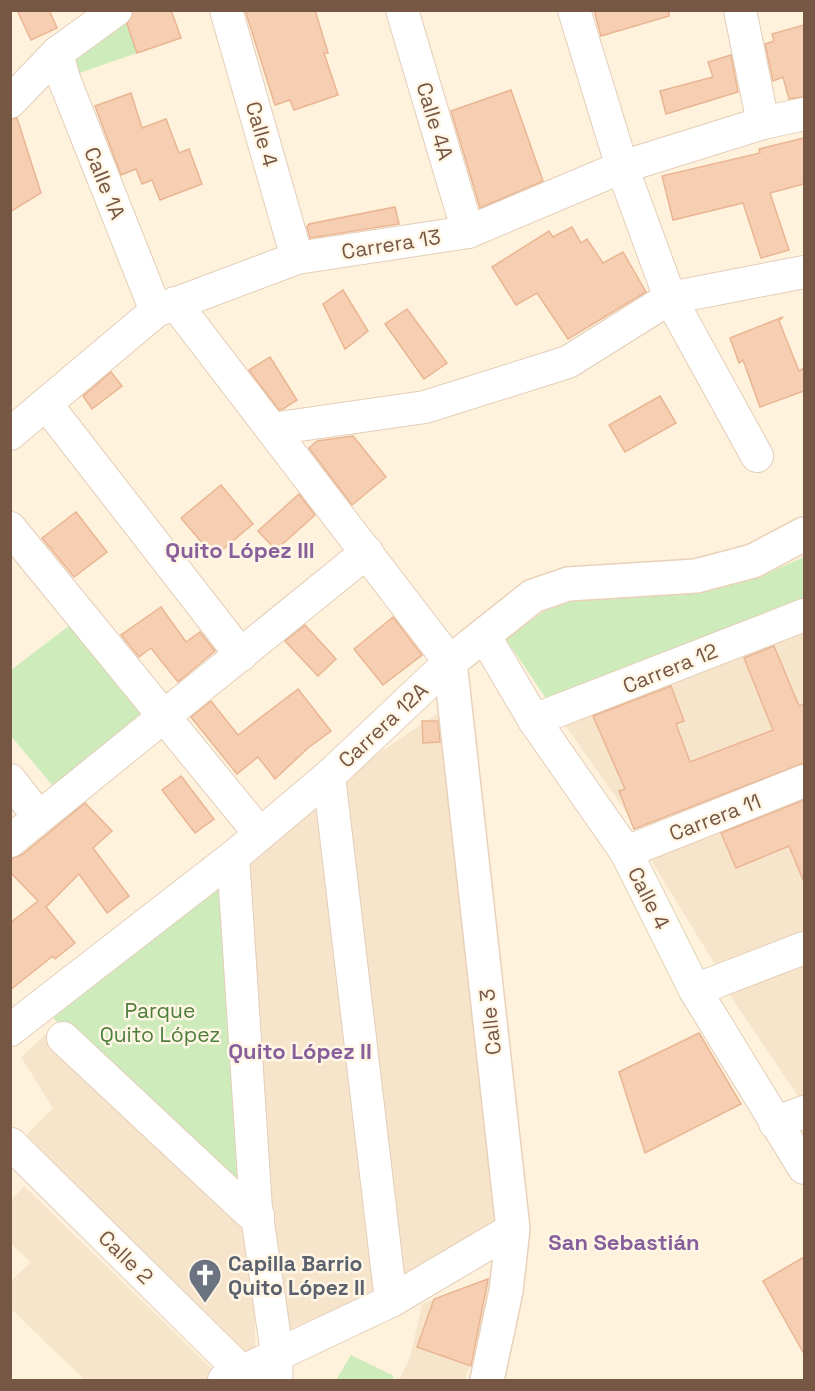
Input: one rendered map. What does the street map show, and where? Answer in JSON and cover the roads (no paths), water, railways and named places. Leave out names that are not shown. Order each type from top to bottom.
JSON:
[{"type":"street","name":"Calle 4","points":[[226,10],[297,258]]},
{"type":"street","name":"Calle 4A","points":[[402,10],[468,232]]},
{"type":"street","points":[[574,10],[622,167],[670,298],[757,456]]},
{"type":"street","points":[[740,10],[763,123]]},
{"type":"street","points":[[10,102],[57,53],[112,12]]},
{"type":"street","name":"Calle 1A","points":[[57,53],[64,79],[166,307],[272,429],[450,662]]},
{"type":"street","name":"Carrera 13","points":[[10,434],[166,307],[297,258],[468,232],[622,167],[763,123],[804,114]]},
{"type":"street","points":[[272,429],[425,407],[568,362],[670,298],[801,281]]},
{"type":"street","points":[[46,404],[241,654]]},
{"type":"street","points":[[10,528],[260,834]]},
{"type":"street","name":"Carrera 12A","points":[[10,1029],[233,857],[328,776],[450,662],[533,596],[568,584],[696,576],[753,561],[804,534]]},
{"type":"street","points":[[10,841],[367,552]]},
{"type":"street","name":"Carrera 12","points":[[534,720],[804,615]]},
{"type":"street","name":"Calle 4","points":[[484,635],[534,720],[626,852],[695,990],[804,1168]]},
{"type":"street","name":"Calle 3","points":[[450,662],[513,1229],[503,1311],[487,1380]]},
{"type":"street","points":[[328,776],[391,1301]]},
{"type":"street","points":[[10,780],[39,817]]},
{"type":"street","name":"Carrera 11","points":[[626,852],[804,782]]},
{"type":"street","points":[[233,857],[258,1215],[277,1366]]},
{"type":"street","points":[[695,990],[804,948]]},
{"type":"street","points":[[63,1038],[250,1213],[258,1215]]},
{"type":"street","points":[[775,1124],[804,1112]]},
{"type":"street","name":"Calle 2","points":[[10,1144],[232,1376]]},
{"type":"street","points":[[232,1376],[277,1366],[513,1229]]},
{"type":"place","name":"Capilla Barrio Quito López II","points":[[205,1304]]},
{"type":"district","name":"Quito López III","points":[[240,550]]},
{"type":"district","name":"Quito López II","points":[[300,1051]]},
{"type":"district","name":"San Sebastián","points":[[624,1242]]},
{"type":"park label","name":"Parque Quito López","points":[[160,1022]]}]
